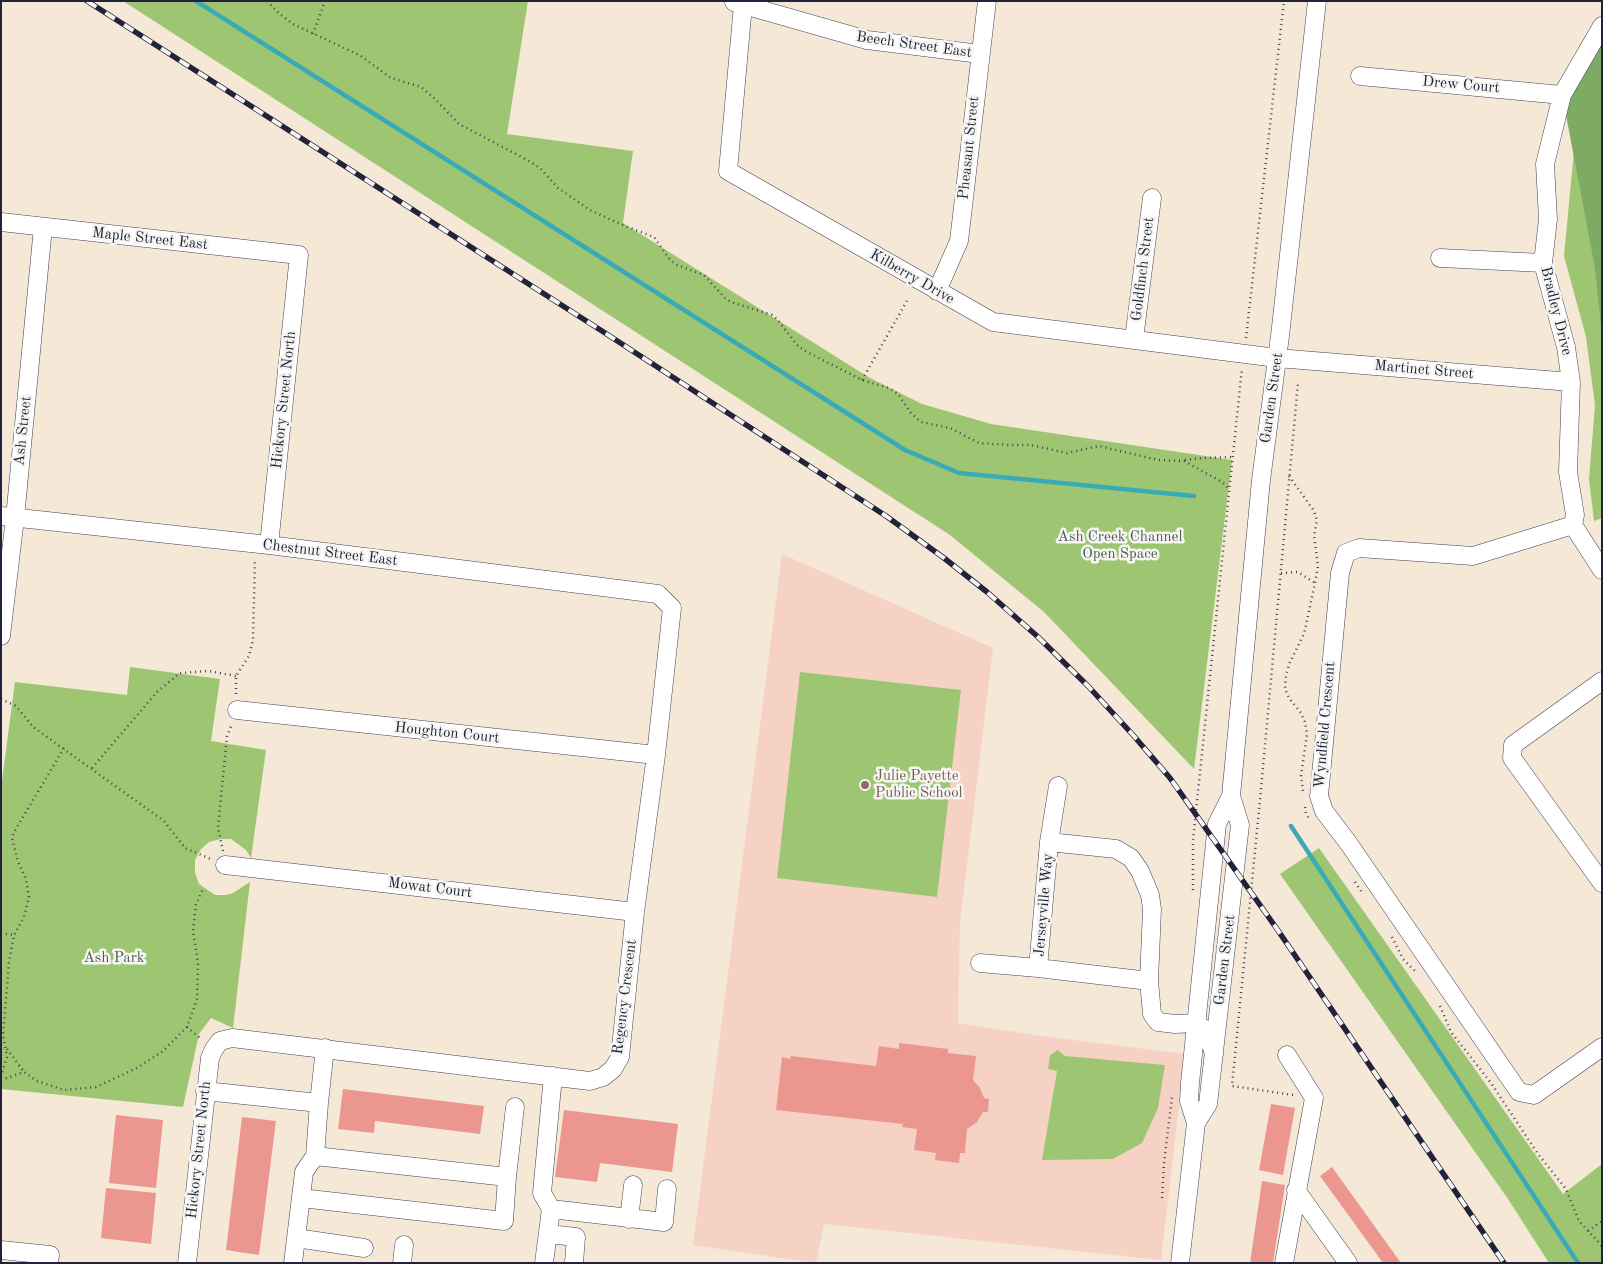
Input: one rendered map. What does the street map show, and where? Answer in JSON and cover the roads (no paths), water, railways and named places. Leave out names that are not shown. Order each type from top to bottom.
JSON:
[{"type":"street","name":"Pheasant Street","points":[[937,291],[959,241],[987,1]]},
{"type":"street","name":"Garden Street","points":[[1180,1263],[1196,1123],[1189,1102],[1217,824],[1231,796],[1261,480],[1277,358],[1317,1]]},
{"type":"street","name":"Beech Street East","points":[[738,3],[867,40],[980,54]]},
{"type":"street","name":"Kilberry Drive","points":[[738,3],[728,171],[993,322],[1277,358]]},
{"type":"street","name":"Bradley Drive","points":[[1573,525],[1575,515],[1568,472],[1571,382],[1566,347],[1543,263],[1548,219],[1546,164],[1562,95],[1602,26]]},
{"type":"street","name":"Drew Court","points":[[1360,76],[1562,95]]},
{"type":"street","name":"Goldfinch Street","points":[[1134,339],[1152,198]]},
{"type":"street","name":"Maple Street East","points":[[1,222],[299,255]]},
{"type":"street","name":"Ash Street","points":[[1,636],[8,517],[43,227]]},
{"type":"street","name":"Hickory Street North","points":[[269,545],[299,255]]},
{"type":"street","points":[[1440,258],[1543,263]]},
{"type":"street","name":"Martinet Street","points":[[1277,358],[1571,382]]},
{"type":"street","name":"Chestnut Street East","points":[[8,517],[269,545],[658,594]]},
{"type":"street","points":[[1573,525],[1602,570]]},
{"type":"street","name":"Wyndfield Crescent","points":[[1573,525],[1473,556],[1359,548],[1346,553],[1340,573],[1319,796],[1324,811],[1350,844],[1519,1092],[1534,1095],[1602,1047]]},
{"type":"street","name":"Regency Crescent","points":[[212,1041],[232,1038],[590,1081],[603,1077],[613,1069],[620,1057],[635,912],[656,755],[672,608],[658,594]]},
{"type":"street","points":[[1602,681],[1513,745],[1512,758],[1602,883]]},
{"type":"street","name":"Houghton Court","points":[[237,710],[656,755]]},
{"type":"street","name":"Jerseyville Way","points":[[1038,968],[1049,842],[1058,786]]},
{"type":"street","name":"Garden Street","points":[[1196,1123],[1208,1104],[1240,825],[1231,796]]},
{"type":"street","name":"Jerseyville Way","points":[[1049,842],[1116,849],[1132,858],[1140,871],[1150,895],[1152,909],[1149,981],[1152,1014],[1158,1022],[1175,1024],[1196,1023]]},
{"type":"street","name":"Mowat Court","points":[[225,865],[635,912]]},
{"type":"street","name":"Jerseyville Way","points":[[980,962],[1149,981]]},
{"type":"street","points":[[1196,1023],[1206,1032],[1214,1054]]},
{"type":"street","name":"Hickory Street North","points":[[187,1263],[205,1091],[210,1058],[214,1048],[212,1041]]},
{"type":"street","points":[[293,1263],[304,1172],[314,1156],[325,1048]]},
{"type":"street","points":[[1284,1263],[1314,1098],[1287,1055]]},
{"type":"street","points":[[544,1263],[551,1209],[542,1193],[553,1076]]},
{"type":"street","points":[[205,1091],[319,1103]]},
{"type":"street","points":[[301,1198],[504,1221],[515,1107]]},
{"type":"street","points":[[314,1156],[507,1177]]},
{"type":"street","points":[[629,1218],[632,1185]]},
{"type":"street","points":[[551,1209],[664,1222],[667,1189]]},
{"type":"street","points":[[1296,1190],[1348,1263]]},
{"type":"street","points":[[548,1234],[576,1237],[574,1263]]},
{"type":"street","points":[[296,1238],[364,1248]]},
{"type":"street","points":[[1,1250],[50,1255],[49,1263]]},
{"type":"waterway","points":[[196,1],[905,450],[959,473],[1194,496]]},
{"type":"waterway","points":[[1291,826],[1578,1263]]},
{"type":"railway","points":[[87,1],[602,331],[886,516],[987,592],[1037,636],[1088,686],[1170,778],[1277,929],[1504,1263]]},
{"type":"place","name":"Julie Payette Public School","points":[[865,785]]},
{"type":"park label","name":"Ash Creek Channel Open Space","points":[[1120,546]]},
{"type":"park label","name":"Ash Park","points":[[114,958]]}]
